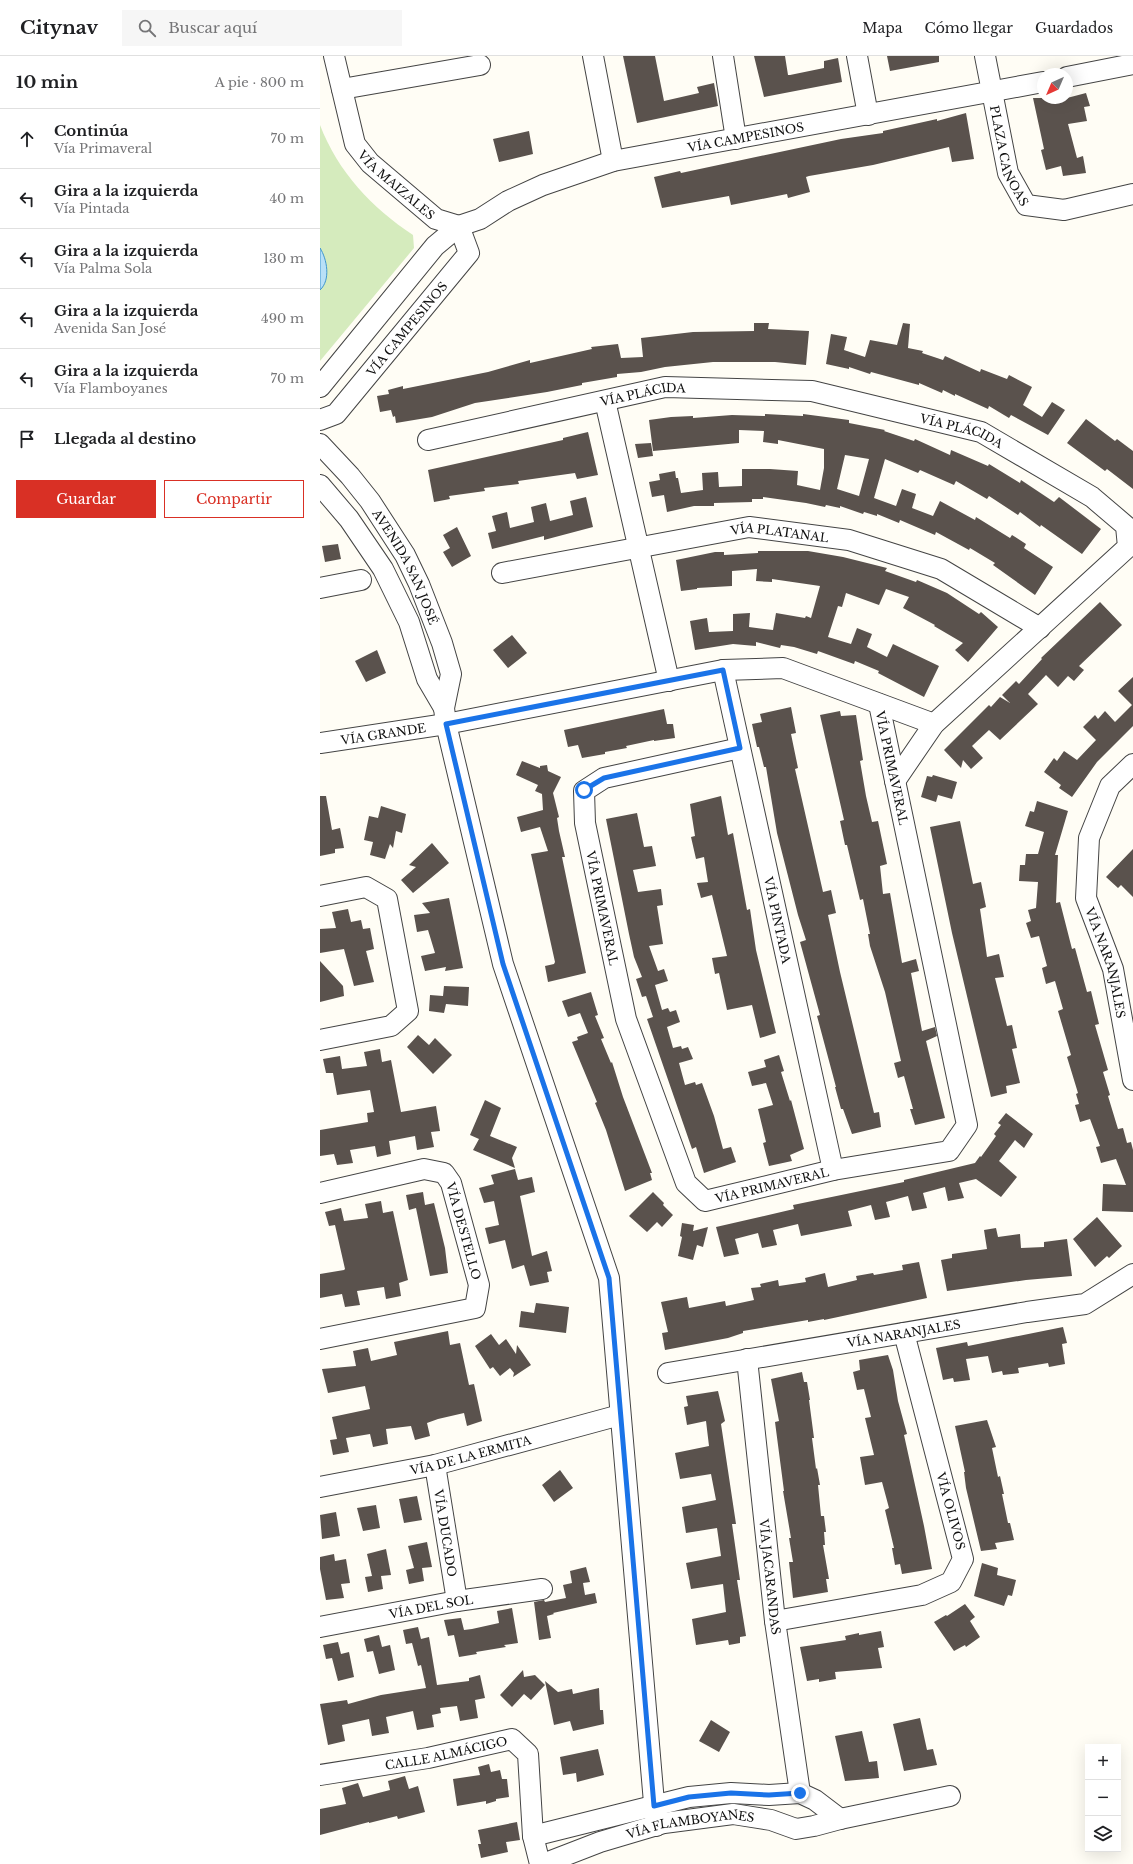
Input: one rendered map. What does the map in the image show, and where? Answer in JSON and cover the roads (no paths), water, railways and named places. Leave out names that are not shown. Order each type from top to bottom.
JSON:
[{"type":"street","name":"VÍA MAIZALES","points":[[334,56],[355,144],[370,163],[436,219],[459,226]]},
{"type":"street","points":[[593,56],[614,161]]},
{"type":"street","points":[[723,56],[736,139]]},
{"type":"street","points":[[857,56],[868,115]]},
{"type":"street","points":[[985,56],[992,92]]},
{"type":"street","points":[[1073,76],[1133,63],[1132,56]]},
{"type":"street","points":[[342,89],[480,65]]},
{"type":"street","name":"VÍA CAMPESINOS","points":[[320,387],[435,246],[459,226],[480,219],[508,200],[544,185],[614,161],[1037,83]]},
{"type":"street","name":"PLAZA CANOAS","points":[[992,92],[1008,173],[1026,205],[1064,210],[1133,194]]},
{"type":"street","name":"VÍA CAMPESINOS","points":[[320,420],[336,414],[469,253],[459,226]]},
{"type":"street","name":"VÍA PLÁCIDA","points":[[428,440],[665,387],[812,391],[981,432],[1092,497],[1126,526],[1128,547],[934,724],[895,781]]},
{"type":"street","points":[[605,401],[669,680]]},
{"type":"street","name":"AVENIDA SAN JOSÉ","points":[[320,444],[350,476],[370,501],[400,548],[419,584],[442,643],[451,674],[445,716]]},
{"type":"street","name":"AVENIDA SAN JOSÉ","points":[[320,485],[350,519],[383,569],[408,622],[427,679],[445,716],[503,964],[609,1278],[656,1826]]},
{"type":"street","name":"VÍA PLATANAL","points":[[502,573],[750,527],[849,540],[941,569],[1040,628]]},
{"type":"street","points":[[320,588],[361,580]]},
{"type":"street","name":"VÍA GRANDE","points":[[320,743],[445,716],[723,670],[783,668],[934,724]]},
{"type":"street","name":"VÍA PINTADA","points":[[723,670],[834,1170]]},
{"type":"street","name":"VÍA PRIMAVERAL","points":[[740,748],[604,778],[584,790],[585,823],[626,1019],[686,1183],[705,1201],[834,1170],[949,1150],[967,1125],[879,704]]},
{"type":"street","name":"VÍA NARANJALES","points":[[1132,1070],[1113,969],[1086,898],[1089,838],[1110,786],[1133,764]]},
{"type":"street","points":[[320,896],[366,887],[388,900],[408,1011],[391,1026],[320,1040]]},
{"type":"street","name":"VÍA DESTELLO","points":[[320,1192],[424,1169],[444,1173],[451,1183],[479,1285],[475,1308],[320,1339]]},
{"type":"street","name":"VÍA NARANJALES","points":[[668,1373],[1027,1312],[1085,1304],[1133,1274]]},
{"type":"street","name":"VÍA OLIVOS","points":[[775,1621],[922,1595],[951,1582],[963,1559],[904,1333]]},
{"type":"street","name":"VÍA JACARANDAS","points":[[748,1359],[791,1794]]},
{"type":"street","name":"VÍA DE LA ERMITA","points":[[320,1487],[435,1465],[620,1415]]},
{"type":"street","name":"VÍA DUCADO","points":[[435,1465],[457,1601]]},
{"type":"street","name":"VÍA DEL SOL","points":[[320,1627],[457,1601],[542,1589]]},
{"type":"street","name":"CALLE ALMÁCIGO","points":[[320,1775],[428,1758],[512,1739],[528,1754],[533,1836],[541,1864]]},
{"type":"street","name":"VÍA FLAMBOYANES","points":[[533,1836],[689,1797],[731,1793],[791,1794],[815,1800],[840,1819]]},
{"type":"street","points":[[778,1822],[776,1812],[791,1794]]},
{"type":"street","name":"VÍA FLAMBOYANES","points":[[541,1864],[600,1842],[656,1826],[733,1814],[778,1822],[796,1829],[950,1796]]},
{"type":"water","points":[[320,248],[326,263],[327,275],[326,281],[320,290]]}]
